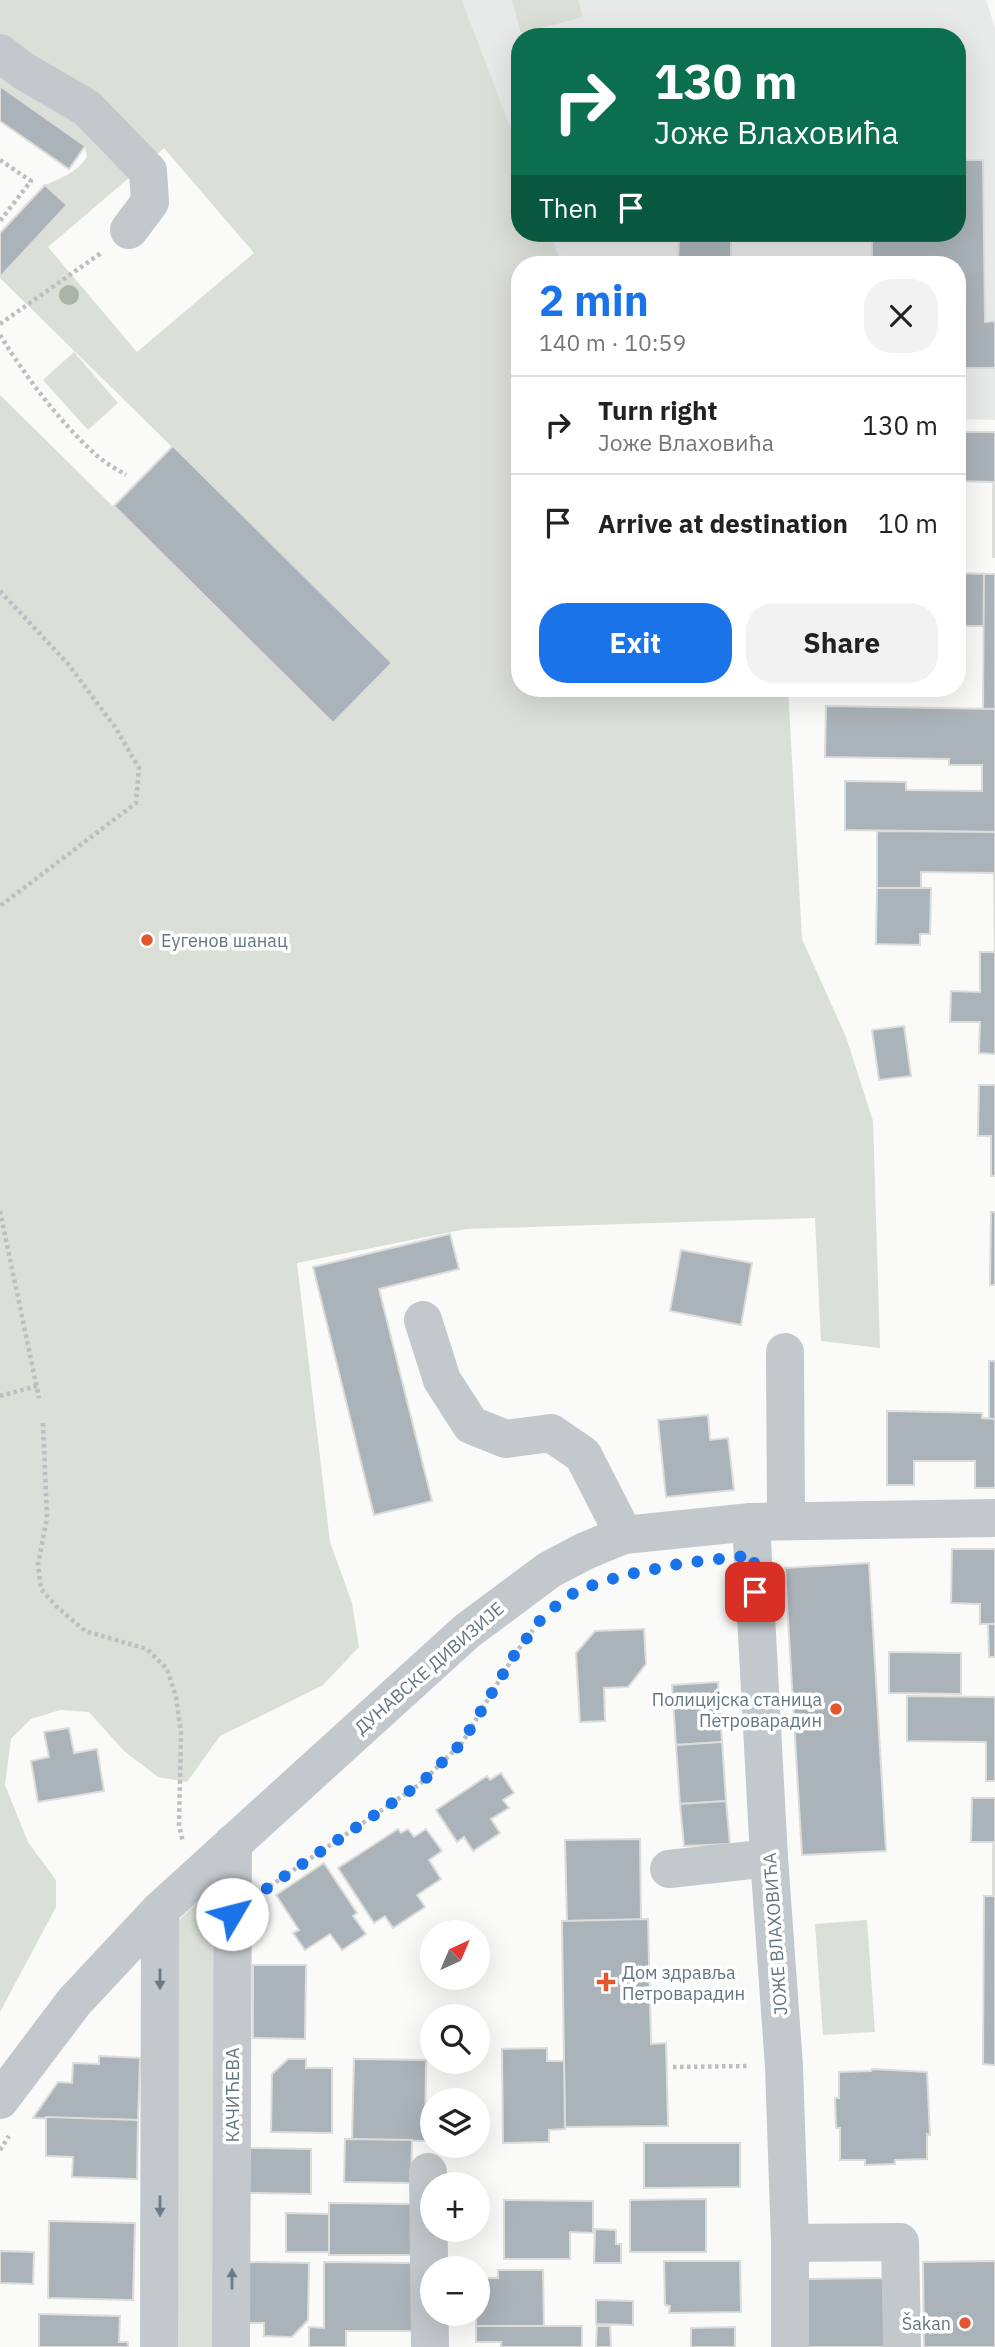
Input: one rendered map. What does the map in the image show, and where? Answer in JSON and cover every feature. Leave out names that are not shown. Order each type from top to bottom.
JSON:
[{"type":"street","points":[[0,53],[22,70],[87,108],[148,172],[150,202],[129,230]]},
{"type":"street","points":[[423,1320],[442,1380],[471,1425],[506,1439],[551,1433],[583,1455],[624,1535]]},
{"type":"street","name":"ЈОЖЕ ВЛАХОВИЋА","points":[[785,1352],[768,1521],[769,1858],[785,2066],[790,2347]]},
{"type":"street","name":"ДУНАВСКЕ ДИВИЗИЈЕ","points":[[0,2100],[74,2002],[160,1910],[467,1631],[549,1570],[624,1535],[768,1521],[995,1518]]},
{"type":"street","name":"КАЧИЋЕВА","points":[[232,2347],[233,1843]]},
{"type":"street","points":[[669,1869],[769,1858]]},
{"type":"street","points":[[159,2347],[160,1910]]},
{"type":"street","points":[[429,2242],[430,2347]]},
{"type":"street","points":[[790,2243],[900,2242],[902,2347]]},
{"type":"path","points":[[0,160],[31,181],[0,221]]},
{"type":"path","points":[[0,324],[62,282],[129,230]]},
{"type":"path","points":[[0,335],[19,365],[70,429],[97,456],[126,475]]},
{"type":"path","points":[[0,591],[68,664],[115,727],[139,768],[136,803],[0,906]]},
{"type":"path","points":[[0,1211],[39,1398]]},
{"type":"path","points":[[0,1396],[37,1387]]},
{"type":"path","points":[[43,1423],[47,1518],[38,1564],[41,1589],[85,1631],[148,1649],[167,1669],[176,1697],[181,1732],[179,1826],[193,1880]]},
{"type":"path","points":[[232,1914],[420,1784],[462,1743],[515,1654],[537,1624]]},
{"type":"path","points":[[673,2067],[785,2066]]},
{"type":"shaded area","points":[[0,0],[462,0],[511,129],[511,242],[553,242],[559,256],[511,256],[511,697],[789,697],[802,939],[846,1037],[873,1121],[880,1348],[821,1341],[815,1218],[466,1229],[297,1263],[330,1542],[352,1603],[359,1647],[323,1685],[220,1736],[187,1782],[158,1777],[124,1751],[89,1712],[60,1710],[31,1719],[11,1739],[5,1785],[28,1842],[56,1880],[56,1907],[0,2012],[0,395],[333,723],[392,663],[0,278],[66,205],[45,185],[83,163],[87,157],[85,146],[0,86]],"holes":[[[164,148],[254,253],[137,352],[48,247]]]},
{"type":"shaded area","points":[[462,0],[986,0],[995,28],[995,420],[966,419],[966,256],[559,256],[553,242],[966,242],[966,28],[511,28],[511,129]]},
{"type":"shaded area","points":[[512,0],[578,0],[583,17],[540,28],[520,28]]},
{"type":"shaded area","points":[[74,352],[118,403],[88,430],[43,380]]},
{"type":"shaded area","points":[[227,1874],[226,2347],[165,2347],[166,1932]]},
{"type":"shaded area","points":[[867,1920],[875,2032],[823,2035],[815,1924]]},
{"type":"building","points":[[0,86],[85,146],[69,169],[0,121]]},
{"type":"building","points":[[966,160],[983,160],[985,322],[995,321],[995,368],[966,368],[966,256],[872,256],[872,242],[966,242]]},
{"type":"building","points":[[45,185],[67,205],[0,277],[0,233]]},
{"type":"building","points":[[679,242],[731,242],[731,256],[678,256]]},
{"type":"building","points":[[966,432],[995,432],[995,557],[993,557],[993,482],[966,481]]},
{"type":"building","points":[[173,446],[392,663],[333,723],[114,506]]},
{"type":"building","points":[[966,573],[984,574],[984,626],[966,626]]},
{"type":"building","points":[[984,574],[995,574],[995,709],[983,709]]},
{"type":"building","points":[[826,706],[995,709],[995,832],[845,830],[845,781],[906,782],[906,790],[982,791],[982,765],[949,765],[949,759],[825,757]]},
{"type":"building","points":[[877,831],[995,832],[995,952],[994,873],[921,872],[921,888],[877,888]]},
{"type":"building","points":[[877,888],[931,888],[930,934],[920,934],[920,945],[876,944]]},
{"type":"building","points":[[980,952],[995,952],[995,1054],[979,1053],[980,1022],[950,1022],[951,991],[980,992]]},
{"type":"building","points":[[904,1026],[911,1076],[879,1080],[872,1030]]},
{"type":"building","points":[[979,1085],[995,1085],[995,1176],[991,1176],[991,1136],[978,1136]]},
{"type":"building","points":[[991,1212],[995,1212],[995,1285],[990,1285]]},
{"type":"building","points":[[450,1234],[459,1269],[379,1289],[432,1501],[374,1515],[313,1267]]},
{"type":"building","points":[[681,1250],[752,1263],[741,1325],[670,1311]]},
{"type":"building","points":[[989,1361],[995,1361],[995,1419],[989,1419]]},
{"type":"building","points":[[887,1411],[982,1413],[982,1418],[995,1419],[995,1488],[975,1488],[975,1461],[914,1461],[914,1485],[887,1485]]},
{"type":"building","points":[[708,1415],[710,1440],[728,1438],[734,1490],[666,1497],[658,1420]]},
{"type":"building","points":[[952,1549],[995,1549],[995,1624],[980,1624],[980,1604],[951,1603]]},
{"type":"building","name":"Полицијска станица Петроварадин","points":[[869,1563],[886,1851],[802,1855],[785,1568]]},
{"type":"building","points":[[988,1624],[995,1624],[995,1657],[989,1657]]},
{"type":"building","points":[[644,1629],[646,1664],[628,1687],[604,1688],[605,1721],[580,1722],[576,1653],[595,1631]]},
{"type":"building","points":[[889,1652],[961,1653],[961,1694],[889,1693]]},
{"type":"building","points":[[718,1682],[722,1742],[676,1745],[672,1685]]},
{"type":"building","points":[[907,1696],[995,1697],[995,1781],[986,1781],[986,1742],[907,1741]]},
{"type":"building","points":[[69,1728],[74,1753],[97,1749],[104,1791],[38,1802],[31,1761],[49,1757],[44,1732]]},
{"type":"building","points":[[722,1742],[726,1801],[680,1804],[676,1745]]},
{"type":"building","points":[[501,1773],[514,1793],[503,1800],[509,1808],[491,1819],[500,1833],[473,1851],[464,1837],[457,1842],[436,1810],[487,1776],[490,1780]]},
{"type":"building","points":[[972,1798],[995,1798],[995,1896],[993,1842],[971,1842]]},
{"type":"building","points":[[726,1801],[730,1844],[684,1846],[680,1804]]},
{"type":"building","points":[[398,1829],[401,1833],[408,1829],[414,1837],[426,1829],[442,1851],[429,1860],[441,1879],[417,1895],[425,1907],[393,1928],[385,1916],[374,1923],[338,1868]]},
{"type":"building","points":[[640,1839],[641,1920],[567,1921],[565,1840]]},
{"type":"building","points":[[324,1863],[357,1913],[353,1916],[366,1934],[342,1950],[330,1934],[305,1950],[293,1933],[299,1930],[276,1895]]},
{"type":"building","points":[[984,1896],[995,1896],[995,2065],[983,2064]]},
{"type":"building","name":"Дом здравља Петроварадин","points":[[648,1919],[651,2044],[666,2043],[668,2126],[565,2127],[562,1921]]},
{"type":"building","points":[[253,1965],[306,1965],[305,2039],[253,2038]]},
{"type":"building","points":[[547,2048],[547,2061],[564,2061],[565,2129],[549,2130],[549,2142],[503,2143],[502,2049]]},
{"type":"building","points":[[99,2056],[140,2058],[138,2120],[33,2118],[58,2082],[72,2083],[73,2063],[99,2064]]},
{"type":"building","points":[[288,2059],[306,2059],[306,2068],[332,2068],[332,2133],[271,2132],[272,2074]]},
{"type":"building","points":[[354,2059],[420,2060],[420,2074],[426,2074],[426,2088],[420,2088],[420,2141],[352,2139]]},
{"type":"building","points":[[872,2069],[927,2072],[930,2135],[927,2134],[927,2159],[865,2165],[865,2160],[840,2160],[840,2128],[836,2128],[835,2098],[839,2098],[839,2072]]},
{"type":"building","points":[[46,2117],[138,2120],[137,2179],[72,2177],[73,2157],[46,2156]]},
{"type":"building","points":[[345,2139],[412,2140],[411,2183],[344,2182]]},
{"type":"building","points":[[644,2143],[740,2143],[740,2187],[644,2188]]},
{"type":"building","points":[[250,2148],[311,2149],[311,2194],[249,2193]]},
{"type":"building","points":[[706,2199],[706,2252],[630,2252],[630,2200]]},
{"type":"building","points":[[504,2200],[593,2201],[593,2233],[570,2232],[570,2259],[504,2259]]},
{"type":"building","points":[[329,2203],[411,2204],[411,2255],[329,2255]]},
{"type":"building","points":[[286,2213],[329,2214],[329,2252],[286,2252]]},
{"type":"building","points":[[49,2221],[135,2223],[133,2300],[48,2298]]},
{"type":"building","points":[[595,2229],[616,2230],[616,2244],[621,2244],[621,2263],[594,2263]]},
{"type":"building","points":[[0,2251],[34,2252],[33,2284],[0,2283]]},
{"type":"building","points":[[664,2261],[740,2261],[741,2312],[669,2313],[670,2306],[665,2305]]},
{"type":"building","points":[[995,2261],[995,2347],[924,2347],[923,2262]]},
{"type":"building","points":[[247,2262],[309,2263],[308,2320],[292,2337],[264,2336],[264,2323],[246,2323]]},
{"type":"building","points":[[324,2262],[414,2263],[413,2331],[346,2331],[346,2347],[309,2347],[309,2327],[324,2328]]},
{"type":"building","points":[[498,2270],[543,2270],[544,2326],[490,2326],[490,2278],[498,2278]]},
{"type":"building","points":[[888,2278],[890,2347],[806,2347],[805,2279]]},
{"type":"building","points":[[596,2300],[633,2301],[633,2325],[596,2324]]},
{"type":"building","points":[[39,2314],[120,2316],[119,2342],[128,2342],[128,2347],[39,2347]]},
{"type":"building","points":[[476,2326],[582,2326],[582,2347],[501,2347],[501,2342],[476,2342]]},
{"type":"building","points":[[597,2326],[610,2326],[611,2347],[596,2347]]},
{"type":"building","points":[[735,2327],[735,2347],[691,2347],[691,2328]]},
{"type":"place","name":"Еугенов шанац","points":[[147,940]]},
{"type":"place","name":"Полицијска станица Петроварадин","points":[[836,1709]]},
{"type":"place","name":"Дом здравља Петроварадин","points":[[606,1982]]},
{"type":"place","name":"Šakan","points":[[965,2323]]},
{"type":"route","points":[[232,1914],[420,1784],[462,1743],[515,1654],[545,1614],[578,1590],[621,1576],[684,1563],[754,1555],[755,1592]]}]
